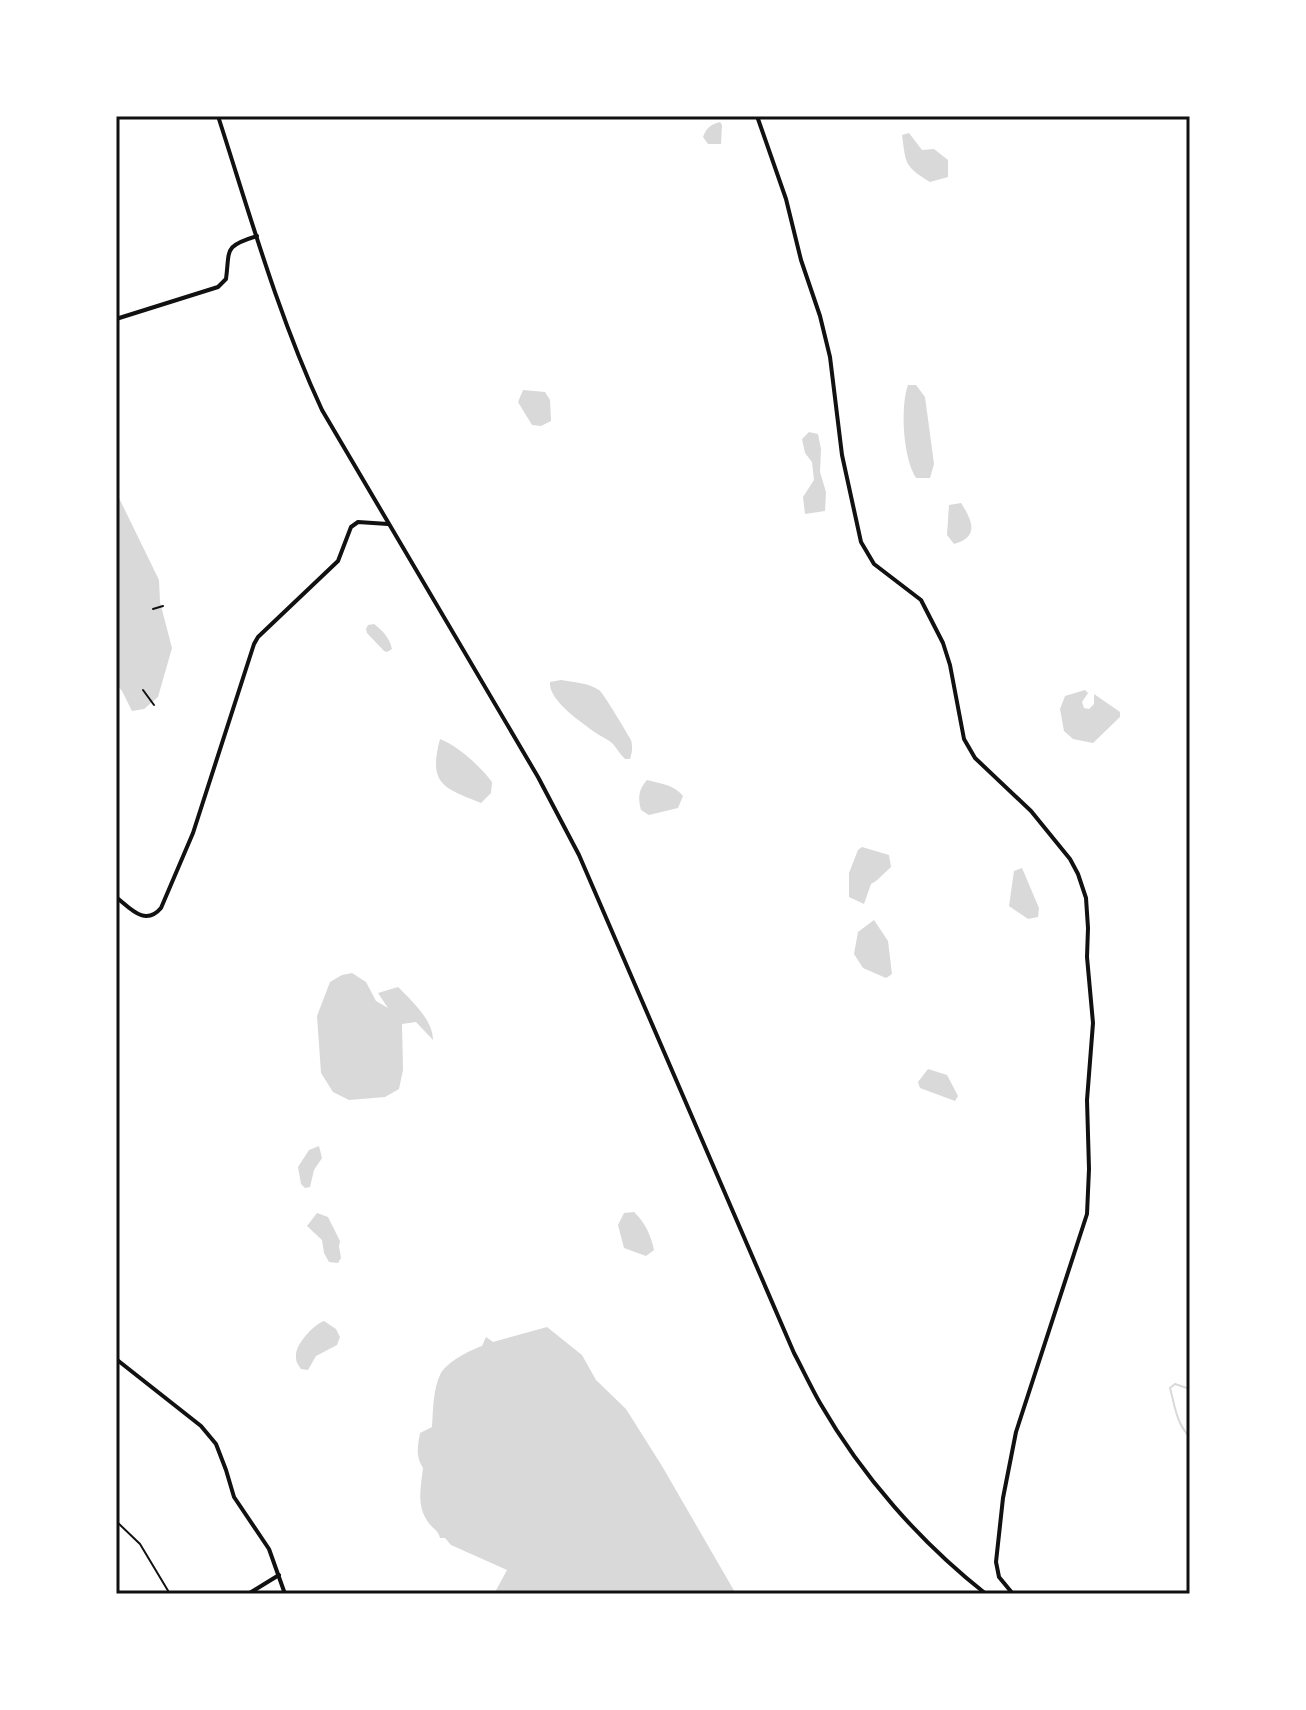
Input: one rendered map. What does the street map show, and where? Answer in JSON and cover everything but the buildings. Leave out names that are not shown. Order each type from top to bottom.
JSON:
[{"type":"street","points":[[218,116],[285,326],[322,410],[538,777],[579,855],[794,1353],[820,1403],[854,1455],[895,1508],[946,1560],[986,1594]]},
{"type":"street","points":[[757,116],[786,199],[801,260],[820,316],[830,357],[842,455],[861,542],[874,564],[921,600],[943,643],[950,665],[964,739],[975,758],[1031,811],[1070,859],[1086,898],[1093,1023],[1087,1100],[1087,1214],[1016,1432],[1003,1498],[996,1562],[999,1577],[1013,1594]]},
{"type":"street","points":[[116,319],[218,287],[226,279],[227,258],[232,248],[238,242],[257,236]]},
{"type":"street","points":[[116,897],[140,915],[149,917],[161,908],[193,833],[250,652],[258,637],[338,561],[354,524],[389,524]]},
{"type":"street","points":[[116,1359],[201,1426],[216,1444],[234,1497],[269,1549],[285,1594]]},
{"type":"street","points":[[248,1594],[279,1575]]},
{"type":"lane","points":[[116,1521],[140,1544],[170,1594]]},
{"type":"path","points":[[153,609],[163,606]]},
{"type":"path","points":[[143,690],[154,705]]},
{"type":"shaded area","points":[[720,122],[721,144],[708,144],[703,137],[706,131]]},
{"type":"shaded area","points":[[909,133],[922,150],[934,149],[948,160],[948,177],[930,182],[911,168],[902,135]]},
{"type":"shaded area","points":[[908,385],[916,385],[925,397],[934,464],[930,478],[916,478],[908,458],[904,419]]},
{"type":"shaded area","points":[[523,390],[545,392],[550,400],[551,421],[541,426],[532,425],[518,402]]},
{"type":"shaded area","points":[[809,432],[818,434],[820,472],[826,492],[825,511],[805,514],[803,497],[814,480],[812,462],[805,453],[802,439]]},
{"type":"shaded area","points":[[116,496],[159,580],[160,602],[172,648],[158,697],[144,709],[132,711],[116,684]]},
{"type":"shaded area","points":[[961,503],[971,532],[954,544],[947,535],[949,505]]},
{"type":"shaded area","points":[[374,624],[389,641],[392,649],[387,652],[367,633],[368,625]]},
{"type":"shaded area","points":[[561,680],[599,690],[631,740],[630,759],[625,759],[611,742],[560,703],[554,696],[550,682]]},
{"type":"shaded area","points":[[1085,690],[1088,693],[1082,702],[1084,708],[1089,709],[1094,704],[1094,694],[1120,712],[1120,717],[1093,743],[1073,739],[1064,731],[1060,709],[1065,696]]},
{"type":"shaded area","points":[[440,739],[468,757],[492,782],[491,793],[481,803],[457,793],[442,782],[436,766]]},
{"type":"shaded area","points":[[647,780],[679,792],[683,796],[678,808],[649,815],[641,810],[640,794]]},
{"type":"shaded area","points":[[862,847],[889,855],[891,867],[871,884],[864,904],[849,897],[849,873]]},
{"type":"shaded area","points":[[1022,868],[1039,908],[1038,917],[1028,919],[1009,906],[1014,871]]},
{"type":"shaded area","points":[[874,920],[888,941],[892,974],[886,978],[863,968],[854,954],[858,932]]},
{"type":"shaded area","points":[[352,973],[366,982],[376,1001],[388,1008],[378,993],[398,987],[430,1025],[433,1040],[416,1022],[402,1024],[403,1070],[399,1089],[385,1097],[349,1100],[333,1092],[321,1073],[317,1016],[330,982]]},
{"type":"shaded area","points":[[928,1069],[947,1075],[958,1096],[955,1101],[920,1088],[918,1082]]},
{"type":"shaded area","points":[[319,1146],[322,1158],[314,1170],[310,1187],[305,1188],[301,1184],[298,1167],[309,1150]]},
{"type":"shaded area","points":[[634,1212],[653,1245],[654,1250],[646,1256],[624,1248],[618,1225],[624,1213]]},
{"type":"shaded area","points":[[317,1213],[328,1217],[340,1241],[341,1258],[338,1263],[329,1262],[322,1240],[307,1226]]},
{"type":"shaded area","points":[[324,1321],[336,1329],[340,1337],[337,1345],[316,1356],[308,1370],[301,1369],[296,1360],[299,1346],[310,1330]]},
{"type":"shaded area","points":[[547,1327],[582,1355],[596,1380],[626,1409],[736,1594],[494,1594],[507,1570],[451,1545],[445,1538],[440,1538],[428,1522],[421,1502],[423,1468],[418,1446],[420,1433],[432,1427],[435,1394],[443,1370],[482,1346],[486,1337],[493,1342]]},
{"type":"waterway","points":[[1190,1389],[1175,1384],[1170,1388],[1179,1420],[1190,1437]]}]
